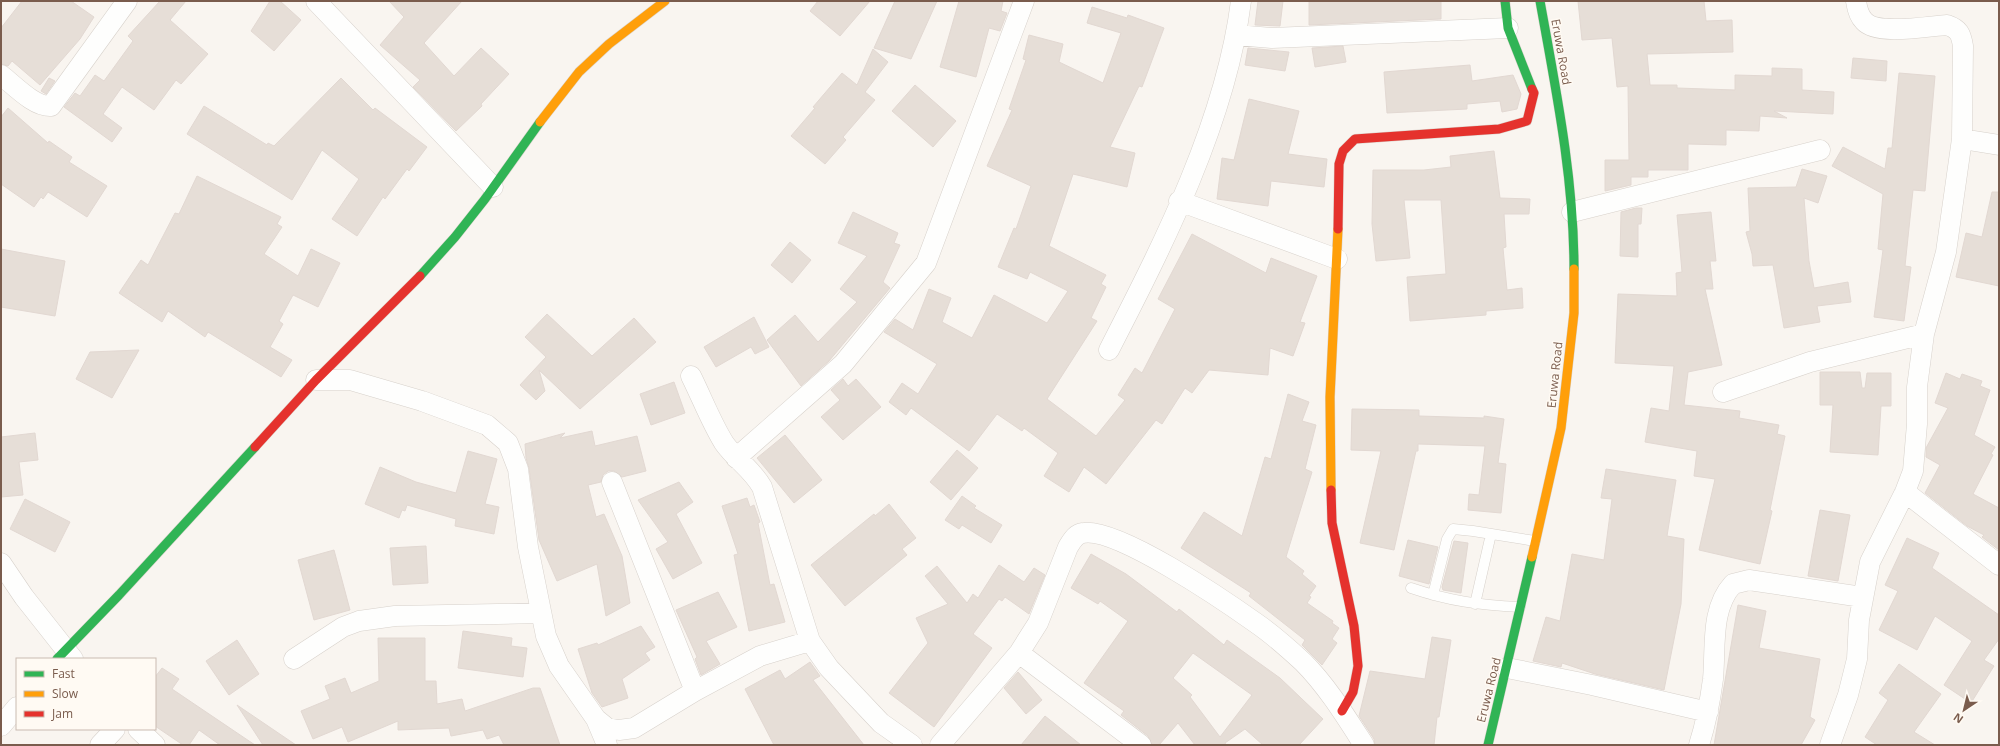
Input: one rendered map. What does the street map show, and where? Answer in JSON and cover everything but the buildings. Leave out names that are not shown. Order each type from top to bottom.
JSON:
[{"type":"street","points":[[1,75],[36,102],[46,106],[51,106],[87,59],[127,1]]},
{"type":"street","points":[[316,1],[493,187]]},
{"type":"street","points":[[1,563],[65,656],[316,380],[402,295],[455,237],[493,187],[524,142],[579,72],[609,44],[665,1]]},
{"type":"street","points":[[736,458],[843,364],[926,263],[1024,1]]},
{"type":"street","points":[[1342,711],[1353,692],[1358,666],[1354,626],[1332,523],[1330,397],[1337,259],[1339,164],[1343,151],[1355,139],[1499,129],[1527,121],[1534,93],[1508,28],[1505,1]]},
{"type":"street","name":"Eruwa Road","points":[[1488,745],[1507,668],[1561,428],[1574,313],[1574,239],[1568,161],[1540,1]]},
{"type":"street","points":[[1830,745],[1848,695],[1857,659],[1862,597],[1870,562],[1905,492],[1913,471],[1917,424],[1917,387],[1924,334],[1946,252],[1962,138],[1963,46],[1961,34],[1955,28],[1947,24],[1886,30],[1874,28],[1865,22],[1858,10],[1856,1]]},
{"type":"street","points":[[1109,350],[1148,273],[1180,201],[1219,102],[1236,35],[1236,2]]},
{"type":"street","points":[[1236,35],[1288,37],[1508,28]]},
{"type":"street","points":[[1962,138],[1999,145]]},
{"type":"street","points":[[1572,212],[1820,150]]},
{"type":"street","points":[[1180,201],[1337,259]]},
{"type":"street","points":[[1723,392],[1810,362],[1924,334]]},
{"type":"street","points":[[691,376],[724,443],[736,458],[755,474],[762,487],[810,641],[829,668],[881,723],[912,745]]},
{"type":"street","points":[[316,380],[350,380],[422,401],[487,425],[508,442],[518,469],[528,547],[546,636],[559,666],[596,719],[607,745]]},
{"type":"street","points":[[612,482],[694,691]]},
{"type":"street","points":[[1905,492],[1999,566]]},
{"type":"street","points":[[940,745],[1019,653],[1038,623],[1068,547],[1074,537],[1081,533],[1090,532],[1147,553],[1258,623],[1303,663],[1342,711],[1364,745]]},
{"type":"street","points":[[1699,745],[1708,712],[1713,678],[1715,628],[1723,600],[1733,584],[1749,580],[1862,597]]},
{"type":"street","points":[[294,659],[343,627],[359,621],[395,616],[541,613]]},
{"type":"street","points":[[596,719],[607,728],[619,730],[634,728],[694,691],[760,656],[810,641]]},
{"type":"street","points":[[1019,653],[1141,745]]},
{"type":"street","points":[[1507,668],[1592,685],[1708,712]]},
{"type":"street","points":[[1,726],[16,708]]},
{"type":"street","points":[[100,745],[114,730]]},
{"type":"street","points":[[139,730],[155,745]]},
{"type":"lane","points":[[1433,595],[1447,539],[1453,530],[1492,534],[1535,541]]},
{"type":"lane","points":[[1475,604],[1492,534]]},
{"type":"lane","points":[[1411,588],[1433,595],[1475,604],[1520,607]]},
{"type":"traffic: fast","points":[[1505,1],[1508,28],[1532,89]]},
{"type":"traffic: fast","points":[[1540,1],[1563,134],[1571,201],[1574,269]]},
{"type":"traffic: fast","points":[[420,276],[455,237],[485,199],[540,122]]},
{"type":"traffic: fast","points":[[58,658],[119,595],[255,447]]},
{"type":"traffic: fast","points":[[1488,745],[1532,557]]},
{"type":"traffic: slow","points":[[540,122],[579,72],[609,44],[665,1]]},
{"type":"traffic: slow","points":[[1331,490],[1330,397],[1338,229]]},
{"type":"traffic: slow","points":[[1532,557],[1561,428],[1574,313],[1574,269]]},
{"type":"traffic: jam","points":[[1338,229],[1339,164],[1343,151],[1355,139],[1499,129],[1527,121],[1534,93],[1532,89]]},
{"type":"traffic: jam","points":[[255,447],[316,380],[420,276]]},
{"type":"traffic: jam","points":[[1331,490],[1332,523],[1354,626],[1358,666],[1353,692],[1342,711]]}]
